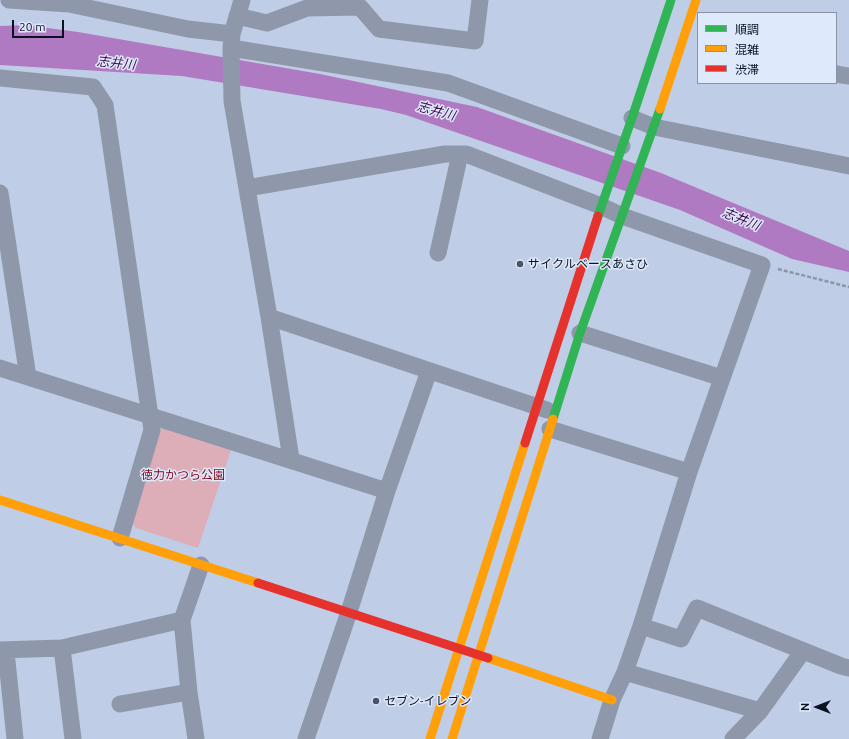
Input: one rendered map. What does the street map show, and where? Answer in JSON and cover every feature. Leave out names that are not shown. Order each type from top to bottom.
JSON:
[{"type":"street","points":[[9,0],[70,2],[188,29],[231,41],[448,83],[621,149]]},
{"type":"street","points":[[242,0],[231,41],[232,101],[269,318],[291,459]]},
{"type":"street","points":[[237,16],[267,23],[307,8],[360,7],[379,29],[474,41],[480,0]]},
{"type":"street","points":[[430,739],[604,198],[671,0]]},
{"type":"street","points":[[452,739],[580,333],[654,126],[692,35],[696,0]]},
{"type":"street","points":[[837,74],[849,76]]},
{"type":"street","points":[[0,78],[93,87],[105,105],[152,430],[120,538]]},
{"type":"street","points":[[632,118],[654,126],[849,166]]},
{"type":"street","points":[[246,188],[445,154],[466,154],[604,198],[762,265],[689,472],[641,626],[625,672],[612,700],[600,739]]},
{"type":"street","points":[[438,253],[460,154]]},
{"type":"street","points":[[0,193],[28,377]]},
{"type":"street","points":[[269,318],[555,412]]},
{"type":"street","points":[[580,333],[722,378]]},
{"type":"street","points":[[0,368],[386,490]]},
{"type":"street","points":[[306,739],[386,490],[428,371]]},
{"type":"street","points":[[550,429],[689,472]]},
{"type":"street","points":[[0,500],[348,612],[612,700]]},
{"type":"street","points":[[196,739],[189,692],[182,620],[201,565]]},
{"type":"street","points":[[641,626],[681,639],[697,608],[849,668]]},
{"type":"street","points":[[15,739],[3,650],[62,648],[182,620]]},
{"type":"street","points":[[62,648],[73,739]]},
{"type":"street","points":[[733,739],[760,710],[803,651]]},
{"type":"street","points":[[625,672],[760,710]]},
{"type":"street","points":[[120,704],[189,692]]},
{"type":"path","points":[[762,265],[849,287]]},
{"type":"green space","name":"徳力かつら公園","points":[[164,427],[231,450],[198,548],[136,528],[129,518],[157,433]]},
{"type":"water","name":"志井川","points":[[25,25],[78,32],[320,74],[477,107],[661,173],[849,251],[849,272],[792,259],[680,210],[406,115],[381,109],[182,76],[0,65],[0,26]]},
{"type":"traffic: fast","points":[[598,216],[671,0]]},
{"type":"traffic: fast","points":[[553,419],[580,333],[660,109]]},
{"type":"traffic: slow","points":[[660,109],[696,0]]},
{"type":"traffic: slow","points":[[452,739],[553,419]]},
{"type":"traffic: slow","points":[[430,739],[525,443]]},
{"type":"traffic: slow","points":[[0,500],[258,583]]},
{"type":"traffic: slow","points":[[488,658],[612,700]]},
{"type":"traffic: jam","points":[[525,443],[598,216]]},
{"type":"traffic: jam","points":[[258,583],[488,658]]},
{"type":"place","name":"サイクルベースあさひ","points":[[520,264]]},
{"type":"place","name":"セブン-イレブン","points":[[376,701]]}]
